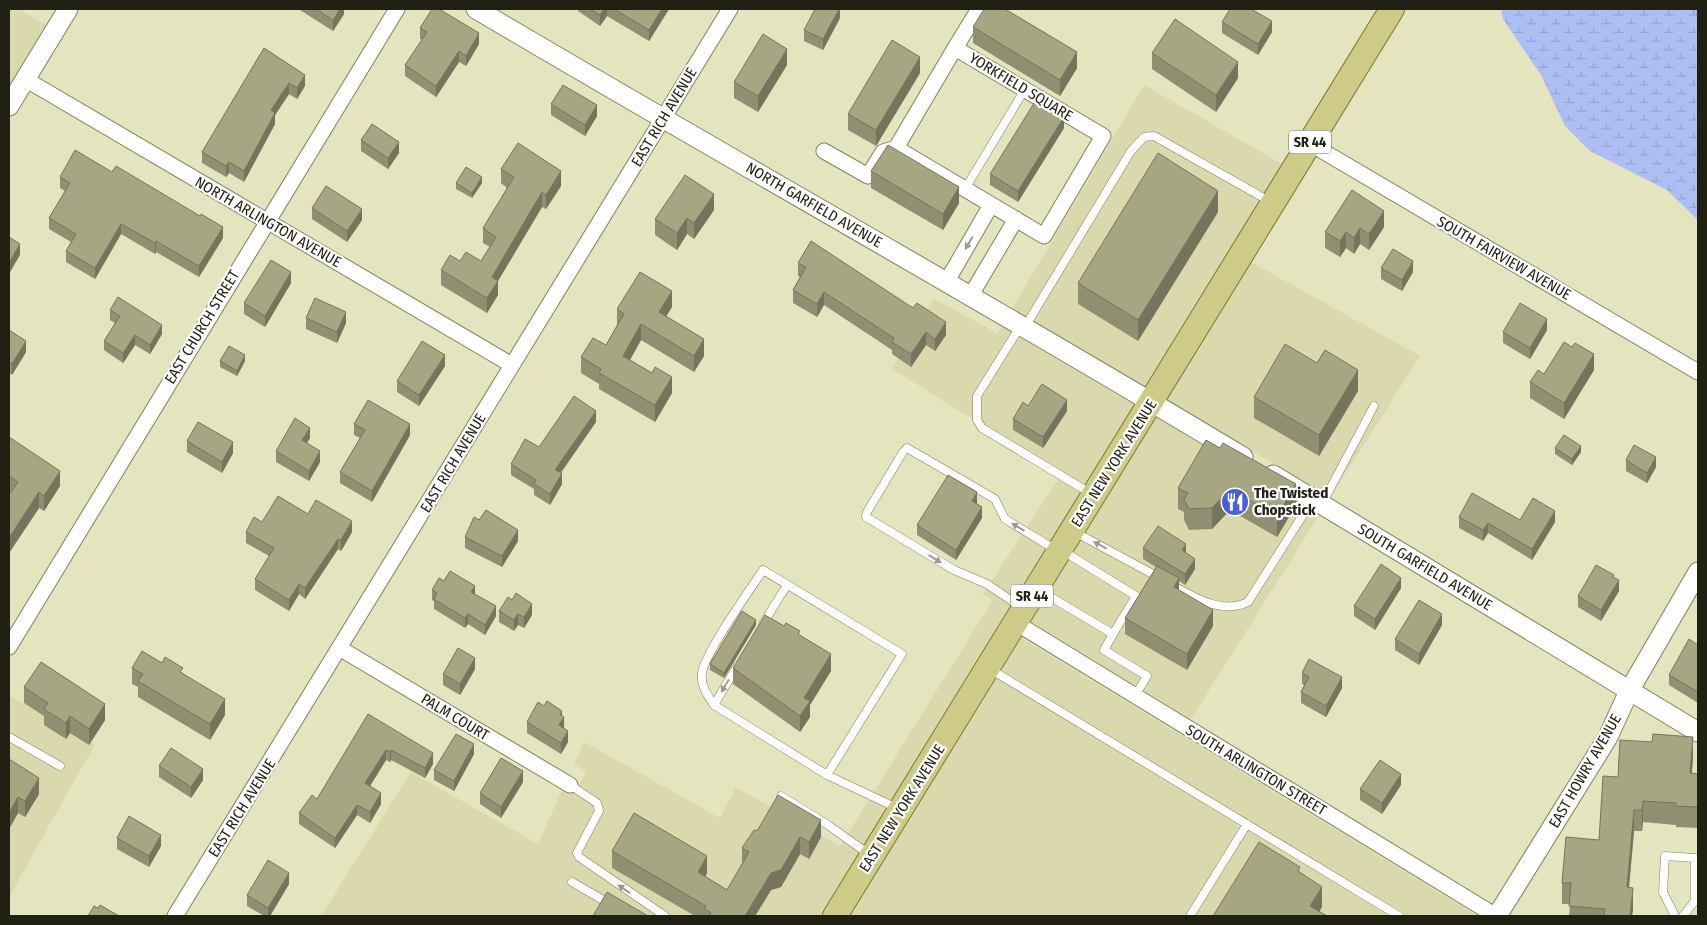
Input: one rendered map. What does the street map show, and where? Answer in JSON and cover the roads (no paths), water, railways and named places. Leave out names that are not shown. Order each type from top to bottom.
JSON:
[{"type":"main road","name":"EAST NEW YORK AVENUE","points":[[835,916],[1392,9]]},
{"type":"street","points":[[9,106],[68,9]]},
{"type":"street","name":"EAST CHURCH STREET","points":[[9,647],[266,221],[397,9]]},
{"type":"street","name":"NORTH GARFIELD AVENUE","points":[[476,9],[663,120],[947,281],[1152,402]]},
{"type":"street","name":"EAST RICH AVENUE","points":[[175,916],[341,648],[730,9]]},
{"type":"street","points":[[955,48],[979,9]]},
{"type":"street","name":"YORKFIELD SQUARE","points":[[955,48],[1025,89],[1103,136],[1044,236],[896,148],[955,48]]},
{"type":"street","name":"NORTH ARLINGTON AVENUE","points":[[25,79],[512,365]]},
{"type":"street","name":"SOUTH FAIRVIEW AVENUE","points":[[1310,143],[1698,372]]},
{"type":"street","points":[[824,151],[868,176],[883,152],[896,148]]},
{"type":"street","points":[[947,281],[992,205]]},
{"type":"street","points":[[971,295],[1016,219]]},
{"type":"street","name":"SOUTH GARFIELD AVENUE","points":[[1152,402],[1698,732]]},
{"type":"street","name":"EAST HOWRY AVENUE","points":[[1496,916],[1608,737],[1629,691],[1698,572]]},
{"type":"street","name":"SOUTH ARLINGTON STREET","points":[[1020,616],[1135,696],[1496,916]]},
{"type":"street","name":"PALM COURT","points":[[341,648],[570,785]]},
{"type":"lane","points":[[966,189],[1025,89]]},
{"type":"lane","points":[[1094,496],[982,428],[977,420],[977,396],[1023,326],[1131,151],[1144,137],[1154,136],[1273,202]]},
{"type":"lane","points":[[1020,616],[986,584],[954,570],[866,517],[867,512],[907,448],[995,499],[1006,520],[1064,544],[1127,560],[1203,601],[1228,608],[1248,602],[1317,502],[1374,406]]},
{"type":"lane","points":[[1064,544],[1136,596],[1104,650],[1147,676],[1135,696]]},
{"type":"lane","points":[[827,775],[902,654],[763,570],[708,656],[702,674],[705,690],[714,705],[827,775],[901,810]]},
{"type":"lane","points":[[758,633],[787,585]]},
{"type":"lane","points":[[1037,589],[1113,634]]},
{"type":"lane","points":[[714,705],[743,657]]},
{"type":"lane","points":[[988,668],[1399,916]]},
{"type":"lane","points":[[9,737],[60,766]]},
{"type":"lane","points":[[570,785],[597,803],[599,810],[579,846],[577,853],[579,857],[665,916]]},
{"type":"lane","points":[[781,796],[828,825],[872,857]]},
{"type":"lane","points":[[1190,916],[1247,824]]},
{"type":"lane","points":[[1675,916],[1663,892],[1665,856],[1695,858],[1694,901],[1683,916]]},
{"type":"lane","points":[[572,882],[614,906]]},
{"type":"place","name":"The Twisted Chopstick","points":[[1235,502]]}]
